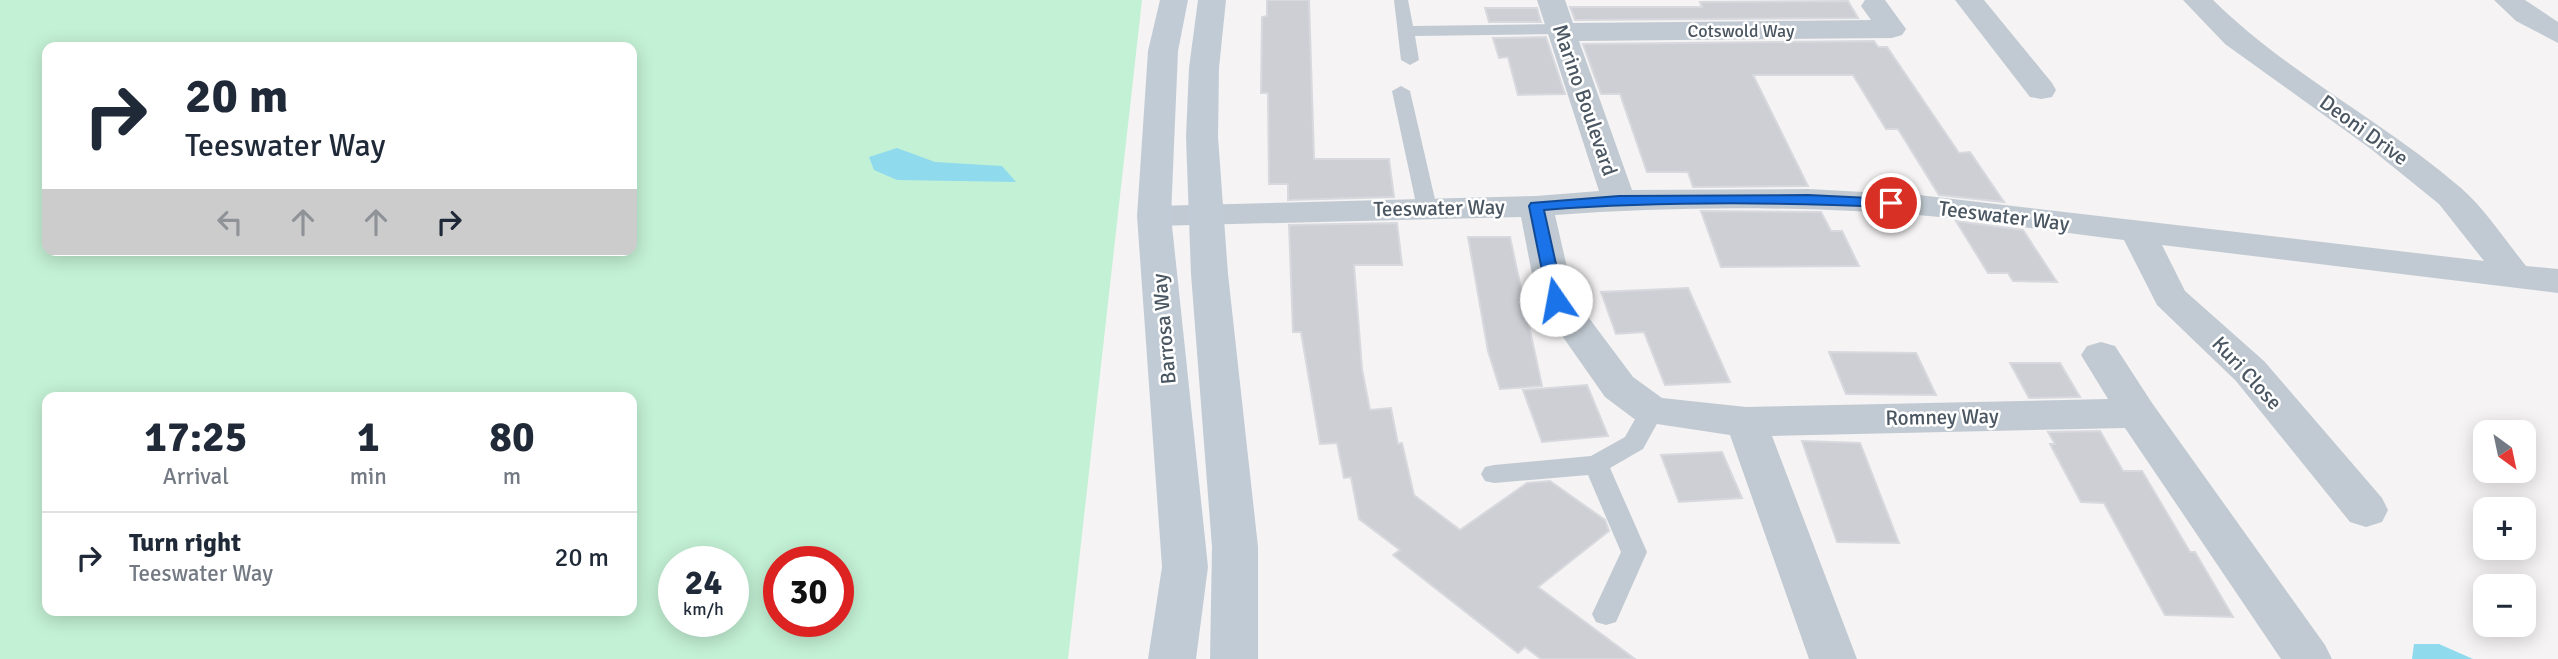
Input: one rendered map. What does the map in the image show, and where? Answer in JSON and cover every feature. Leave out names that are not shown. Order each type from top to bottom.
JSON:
[{"type":"street","name":"Barrosa Way","points":[[1172,659],[1185,567],[1154,216],[1163,51],[1174,0]]},
{"type":"street","points":[[1212,0],[1204,51],[1204,214],[1235,547],[1234,659]]},
{"type":"street","name":"Marino Boulevard","points":[[1551,0],[1619,200]]},
{"type":"street","points":[[1969,0],[2041,90]]},
{"type":"street","name":"Deoni Drive","points":[[2197,0],[2235,38],[2384,142],[2451,197],[2516,277]]},
{"type":"street","points":[[2508,0],[2526,15],[2558,34]]},
{"type":"street","name":"Cotswold Way","points":[[1561,31],[1892,29],[1875,6]]},
{"type":"street","name":"Teeswater Way","points":[[1154,216],[1536,206],[1619,200],[1808,199],[1919,205],[2558,281]]},
{"type":"street","name":"Romney Way","points":[[1536,206],[1556,300],[1619,387],[1652,411],[1746,422],[2137,413]]},
{"type":"street","name":"Kuri Close","points":[[2138,232],[2171,297],[2250,371],[2366,510]]},
{"type":"street","points":[[2101,355],[2137,413],[2308,659]]},
{"type":"street","points":[[1746,422],[1833,659]]},
{"type":"lane","points":[[1401,2],[1410,60]]},
{"type":"lane","points":[[1405,31],[1561,31]]},
{"type":"lane","points":[[1401,92],[1427,208]]},
{"type":"lane","points":[[1494,474],[1596,466],[1634,443],[1652,411]]},
{"type":"lane","points":[[1596,466],[1634,552],[1606,614]]},
{"type":"green space","points":[[0,0],[1142,0],[1068,659],[0,659]]},
{"type":"water","points":[[897,148],[935,162],[1002,166],[1016,182],[897,180],[874,170],[869,157]]},
{"type":"water","points":[[2414,644],[2439,644],[2473,659],[2412,659]]},
{"type":"building","points":[[1267,0],[1309,0],[1314,159],[1389,159],[1394,197],[1288,200],[1288,184],[1269,184],[1268,93],[1261,93],[1262,17],[1267,16]]},
{"type":"building","points":[[1848,1],[1858,18],[1575,20],[1570,7],[1702,7],[1700,2]]},
{"type":"building","points":[[1485,8],[1537,8],[1541,22],[1489,22]]},
{"type":"building","points":[[1546,37],[1565,94],[1518,95],[1508,57],[1499,58],[1493,38]]},
{"type":"building","points":[[1874,41],[1878,47],[1887,47],[1959,153],[1970,152],[2004,202],[1939,195],[1898,129],[1886,129],[1853,75],[1753,75],[1808,186],[1693,187],[1688,172],[1647,172],[1620,94],[1601,94],[1583,44]]},
{"type":"building","points":[[1701,211],[1821,212],[1831,231],[1842,231],[1859,266],[1721,267]]},
{"type":"building","points":[[1956,221],[2023,230],[2057,282],[2013,281],[2008,273],[1988,273]]},
{"type":"building","points":[[1397,223],[1402,265],[1354,265],[1362,369],[1370,410],[1391,408],[1398,444],[1402,443],[1414,495],[1460,530],[1527,483],[1550,481],[1605,520],[1609,531],[1538,587],[1635,659],[1541,659],[1525,647],[1518,653],[1393,555],[1400,550],[1359,519],[1351,477],[1344,478],[1337,443],[1320,444],[1301,332],[1293,332],[1289,225]]},
{"type":"building","points":[[1468,237],[1510,237],[1542,386],[1500,389],[1488,351]]},
{"type":"building","points":[[1688,288],[1730,382],[1665,385],[1644,332],[1616,334],[1601,292]]},
{"type":"building","points":[[1829,352],[1916,353],[1936,395],[1846,394]]},
{"type":"building","points":[[2010,363],[2060,363],[2080,397],[2029,398]]},
{"type":"building","points":[[1587,385],[1608,436],[1542,442],[1523,390]]},
{"type":"building","points":[[2100,431],[2123,471],[2142,471],[2190,552],[2195,552],[2233,617],[2165,615],[2104,503],[2081,502],[2050,444],[2055,444],[2048,432]]},
{"type":"building","points":[[1802,441],[1860,443],[1899,543],[1837,542]]},
{"type":"building","points":[[1722,452],[1742,498],[1679,502],[1661,455]]},
{"type":"route","points":[[1556,300],[1536,206],[1619,200],[1808,199],[1891,203]]}]
